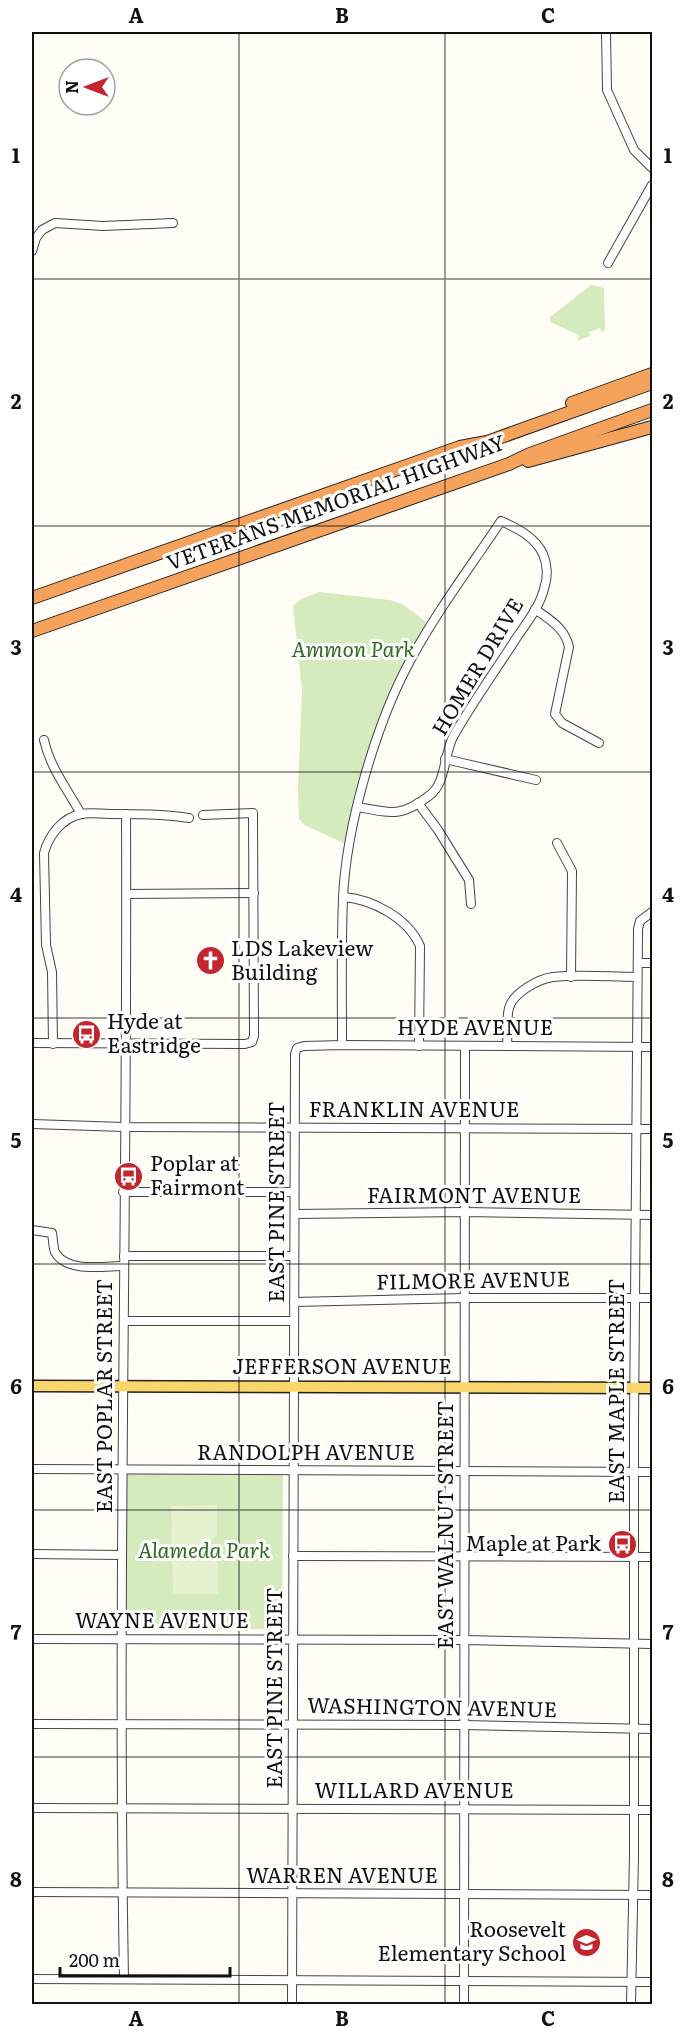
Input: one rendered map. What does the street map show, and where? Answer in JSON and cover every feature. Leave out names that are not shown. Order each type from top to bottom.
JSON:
[{"type":"highway","points":[[460,447],[485,434],[652,374]]},
{"type":"highway","name":"VETERANS MEMORIAL HIGHWAY","points":[[32,598],[460,447],[486,442],[652,383]]},
{"type":"highway","name":"VETERANS MEMORIAL HIGHWAY","points":[[32,631],[509,464],[530,454],[652,410]]},
{"type":"highway","points":[[509,464],[532,461],[652,427]]},
{"type":"main road","name":"JEFFERSON AVENUE","points":[[32,1386],[652,1388]]},
{"type":"street","points":[[606,32],[606,82],[610,99],[634,150],[652,168]]},
{"type":"street","points":[[608,263],[652,185]]},
{"type":"street","points":[[32,250],[42,230],[55,223],[103,226],[173,223]]},
{"type":"street","name":"HOMER DRIVE","points":[[501,521],[518,529],[535,542],[543,554],[547,566],[545,585],[536,609],[452,738],[440,781],[433,793],[399,813],[358,807],[378,734],[411,660],[501,521]]},
{"type":"street","points":[[536,609],[562,630],[567,636],[569,647],[555,714],[562,723],[599,743]]},
{"type":"street","points":[[44,740],[55,772],[81,814]]},
{"type":"street","points":[[445,759],[536,780]]},
{"type":"street","points":[[418,803],[469,880],[471,904]]},
{"type":"street","points":[[342,1045],[343,897],[358,807]]},
{"type":"street","points":[[53,1044],[52,972],[46,945],[44,853],[48,840],[68,820],[81,814],[155,813],[189,818]]},
{"type":"street","points":[[32,1042],[53,1044],[245,1044],[252,1042],[254,1036],[253,813],[203,814]]},
{"type":"street","name":"EAST POPLAR STREET","points":[[124,1979],[122,1555],[126,814]]},
{"type":"street","points":[[557,843],[572,871],[571,977]]},
{"type":"street","points":[[127,894],[254,893]]},
{"type":"street","points":[[343,897],[355,898],[381,909],[405,924],[416,936],[420,945],[419,1046]]},
{"type":"street","name":"EAST MAPLE STREET","points":[[631,2004],[634,1810],[637,977],[638,929],[640,921],[652,912]]},
{"type":"street","points":[[638,963],[652,963]]},
{"type":"street","points":[[507,1046],[508,1010],[512,1001],[518,994],[542,980],[552,977],[637,977]]},
{"type":"street","name":"HYDE AVENUE","points":[[297,1048],[342,1045],[652,1047]]},
{"type":"street","name":"EAST WALNUT STREET","points":[[464,2004],[465,1046]]},
{"type":"street","name":"EAST PINE STREET","points":[[292,2004],[294,1192],[295,1054],[297,1048]]},
{"type":"street","name":"FRANKLIN AVENUE","points":[[32,1124],[124,1127],[652,1129]]},
{"type":"street","points":[[123,1192],[294,1192]]},
{"type":"street","name":"FAIRMONT AVENUE","points":[[295,1214],[464,1212],[652,1215]]},
{"type":"street","points":[[32,1230],[52,1233],[55,1251],[62,1260],[76,1265],[123,1266]]},
{"type":"street","points":[[124,1256],[294,1256]]},
{"type":"street","name":"FILMORE AVENUE","points":[[294,1302],[464,1298],[652,1298]]},
{"type":"street","points":[[124,1321],[294,1322]]},
{"type":"street","name":"RANDOLPH AVENUE","points":[[32,1469],[652,1472]]},
{"type":"street","points":[[32,1554],[122,1555]]},
{"type":"street","points":[[294,1556],[652,1557]]},
{"type":"street","name":"WAYNE AVENUE","points":[[32,1639],[464,1640],[652,1644]]},
{"type":"street","name":"WASHINGTON AVENUE","points":[[32,1724],[464,1725],[652,1729]]},
{"type":"street","name":"WILLARD AVENUE","points":[[32,1808],[652,1810]]},
{"type":"street","name":"WARREN AVENUE","points":[[32,1892],[652,1895]]},
{"type":"street","points":[[32,1979],[652,1982]]},
{"type":"green space","points":[[591,285],[604,288],[605,329],[602,333],[600,328],[589,332],[590,336],[577,341],[579,335],[550,322],[550,317]]},
{"type":"green space","name":"Ammon Park","points":[[319,592],[390,600],[402,604],[432,626],[378,734],[350,846],[304,825],[299,819],[302,691],[293,606],[301,599]]},
{"type":"green space","name":"Alameda Park","points":[[126,1472],[283,1475],[282,1629],[152,1630],[124,1628]]},
{"type":"green space","points":[[217,1505],[217,1535],[203,1549],[218,1563],[218,1594],[173,1594],[171,1506]]},
{"type":"place","name":"LDS Lakeview Building","points":[[210,961]]},
{"type":"place","name":"Hyde at Eastridge","points":[[86,1034]]},
{"type":"place","name":"Poplar at Fairmont","points":[[129,1176]]},
{"type":"place","name":"Maple at Park","points":[[622,1544]]},
{"type":"place","name":"Roosevelt Elementary School","points":[[587,1942]]}]
